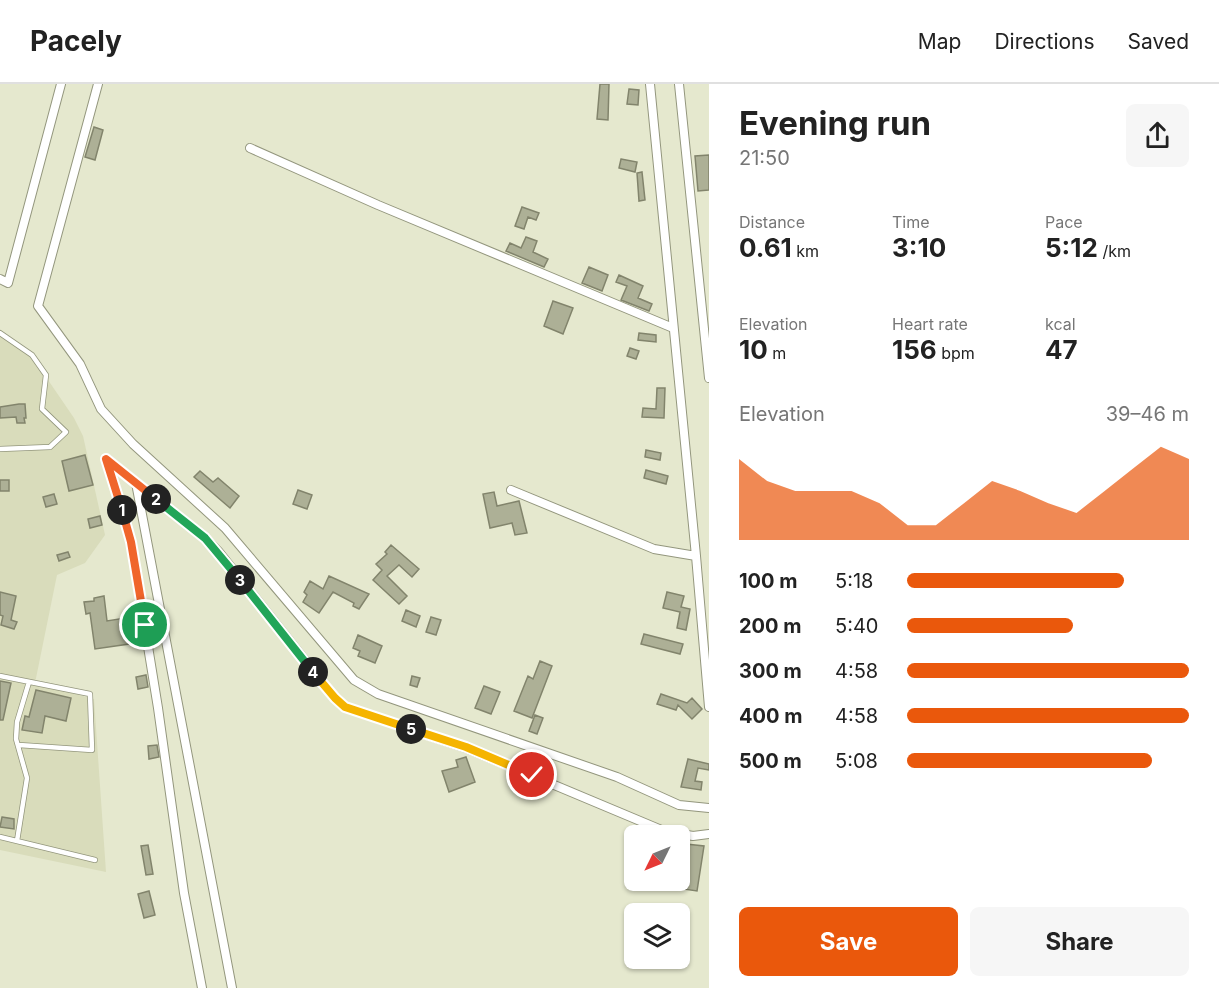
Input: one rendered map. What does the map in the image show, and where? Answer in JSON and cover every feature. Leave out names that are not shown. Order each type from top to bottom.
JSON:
[{"type":"street","points":[[0,279],[8,283],[61,84]]},
{"type":"street","points":[[98,84],[38,306],[80,364],[101,409],[134,444],[225,528],[354,680],[389,698],[617,777],[679,805],[709,808]]},
{"type":"street","points":[[650,84],[709,707]]},
{"type":"street","points":[[680,84],[706,316],[709,378]]},
{"type":"street","points":[[250,148],[378,205],[673,328]]},
{"type":"street","points":[[202,988],[184,893],[158,708],[131,542],[106,459],[205,538],[219,552],[279,631],[345,707],[466,747],[664,831],[693,836],[709,834]]},
{"type":"street","points":[[136,483],[232,988]]},
{"type":"street","points":[[511,490],[654,549],[696,556]]},
{"type":"lane","points":[[0,333],[32,355],[46,375],[42,409],[66,432],[50,447],[0,449]]},
{"type":"lane","points":[[0,676],[90,694],[92,750],[19,745]]},
{"type":"lane","points":[[17,841],[27,778],[16,739],[17,722],[29,682]]},
{"type":"lane","points":[[0,837],[95,860]]},
{"type":"shaded area","points":[[0,335],[33,358],[74,418],[83,436],[105,535],[85,563],[57,575],[35,683],[94,699],[106,872],[0,850]]},
{"type":"building","points":[[600,84],[609,84],[608,120],[597,119]]},
{"type":"building","points":[[629,89],[639,90],[638,105],[627,104]]},
{"type":"building","points":[[94,127],[103,130],[95,160],[85,157]]},
{"type":"building","points":[[709,155],[709,190],[698,191],[695,156]]},
{"type":"building","points":[[621,159],[637,162],[635,172],[619,168]]},
{"type":"building","points":[[642,172],[645,200],[639,201],[637,173]]},
{"type":"building","points":[[522,207],[539,213],[536,220],[528,217],[524,229],[515,226]]},
{"type":"building","points":[[526,237],[537,241],[533,252],[548,259],[544,267],[506,251],[510,243],[521,248]]},
{"type":"building","points":[[589,267],[608,275],[602,291],[582,283]]},
{"type":"building","points":[[619,275],[643,286],[638,298],[652,304],[649,311],[621,300],[627,286],[616,282]]},
{"type":"building","points":[[553,301],[573,308],[563,334],[544,326]]},
{"type":"building","points":[[639,333],[656,335],[656,342],[638,340]]},
{"type":"building","points":[[630,348],[639,351],[636,359],[627,356]]},
{"type":"building","points":[[657,388],[665,388],[664,418],[642,417],[643,408],[656,409]]},
{"type":"building","points":[[25,404],[25,423],[17,423],[16,417],[0,418],[0,407]]},
{"type":"building","points":[[646,450],[661,453],[660,460],[645,457]]},
{"type":"building","points":[[85,455],[93,485],[69,491],[62,461]]},
{"type":"building","points":[[646,470],[668,476],[666,484],[644,478]]},
{"type":"building","points":[[200,471],[213,482],[218,478],[239,496],[230,508],[194,477]]},
{"type":"building","points":[[0,480],[9,480],[9,491],[0,491]]},
{"type":"building","points":[[298,490],[312,495],[307,509],[293,504]]},
{"type":"building","points":[[494,492],[497,506],[519,501],[527,533],[515,535],[512,523],[490,528],[483,494]]},
{"type":"building","points":[[54,494],[57,504],[46,507],[43,497]]},
{"type":"building","points":[[100,516],[102,525],[90,528],[88,519]]},
{"type":"building","points":[[391,545],[419,569],[412,577],[399,565],[387,576],[407,596],[399,604],[373,580],[382,570],[376,564],[387,554],[385,552]]},
{"type":"building","points":[[68,552],[70,557],[59,561],[57,555]]},
{"type":"building","points":[[329,576],[369,594],[359,609],[353,606],[354,603],[333,592],[319,613],[303,602],[307,595],[304,592],[310,581],[323,589]]},
{"type":"building","points":[[0,592],[16,596],[11,620],[17,622],[14,629],[1,625],[3,616],[0,615]]},
{"type":"building","points":[[667,592],[684,596],[681,607],[690,609],[686,630],[677,628],[680,612],[663,608]]},
{"type":"building","points":[[104,596],[107,621],[125,618],[129,644],[95,649],[90,613],[86,614],[84,602],[94,601],[94,598]]},
{"type":"building","points":[[406,610],[420,616],[416,627],[402,621]]},
{"type":"building","points":[[431,617],[441,620],[436,635],[426,632]]},
{"type":"building","points":[[644,634],[683,644],[680,654],[641,644]]},
{"type":"building","points":[[358,635],[382,646],[375,663],[358,656],[360,651],[353,648]]},
{"type":"building","points":[[540,661],[552,666],[532,718],[514,711],[528,676],[533,679]]},
{"type":"building","points":[[146,675],[148,687],[138,689],[136,677]]},
{"type":"building","points":[[412,676],[420,678],[417,687],[410,685]]},
{"type":"building","points":[[0,681],[11,683],[3,720],[0,720]]},
{"type":"building","points":[[484,686],[500,692],[491,714],[475,708]]},
{"type":"building","points":[[36,690],[71,698],[66,721],[45,716],[42,733],[22,730],[25,716],[29,717]]},
{"type":"building","points":[[661,694],[687,703],[692,698],[702,709],[692,719],[678,705],[676,710],[657,704]]},
{"type":"building","points":[[535,715],[543,718],[537,734],[529,731]]},
{"type":"building","points":[[157,745],[159,757],[149,759],[148,746]]},
{"type":"building","points":[[466,757],[475,782],[449,792],[442,771],[458,767],[456,760]]},
{"type":"building","points":[[688,759],[709,764],[709,770],[698,768],[695,781],[702,782],[701,790],[681,787]]},
{"type":"building","points":[[2,817],[14,819],[14,829],[0,827]]},
{"type":"building","points":[[690,844],[704,846],[697,891],[690,890]]},
{"type":"building","points":[[148,845],[153,874],[146,875],[141,846]]},
{"type":"building","points":[[149,891],[155,915],[144,918],[138,894]]},
{"type":"route","points":[[145,625],[131,542],[106,459],[205,538],[219,552],[279,631],[345,707],[466,747],[532,775]]}]
